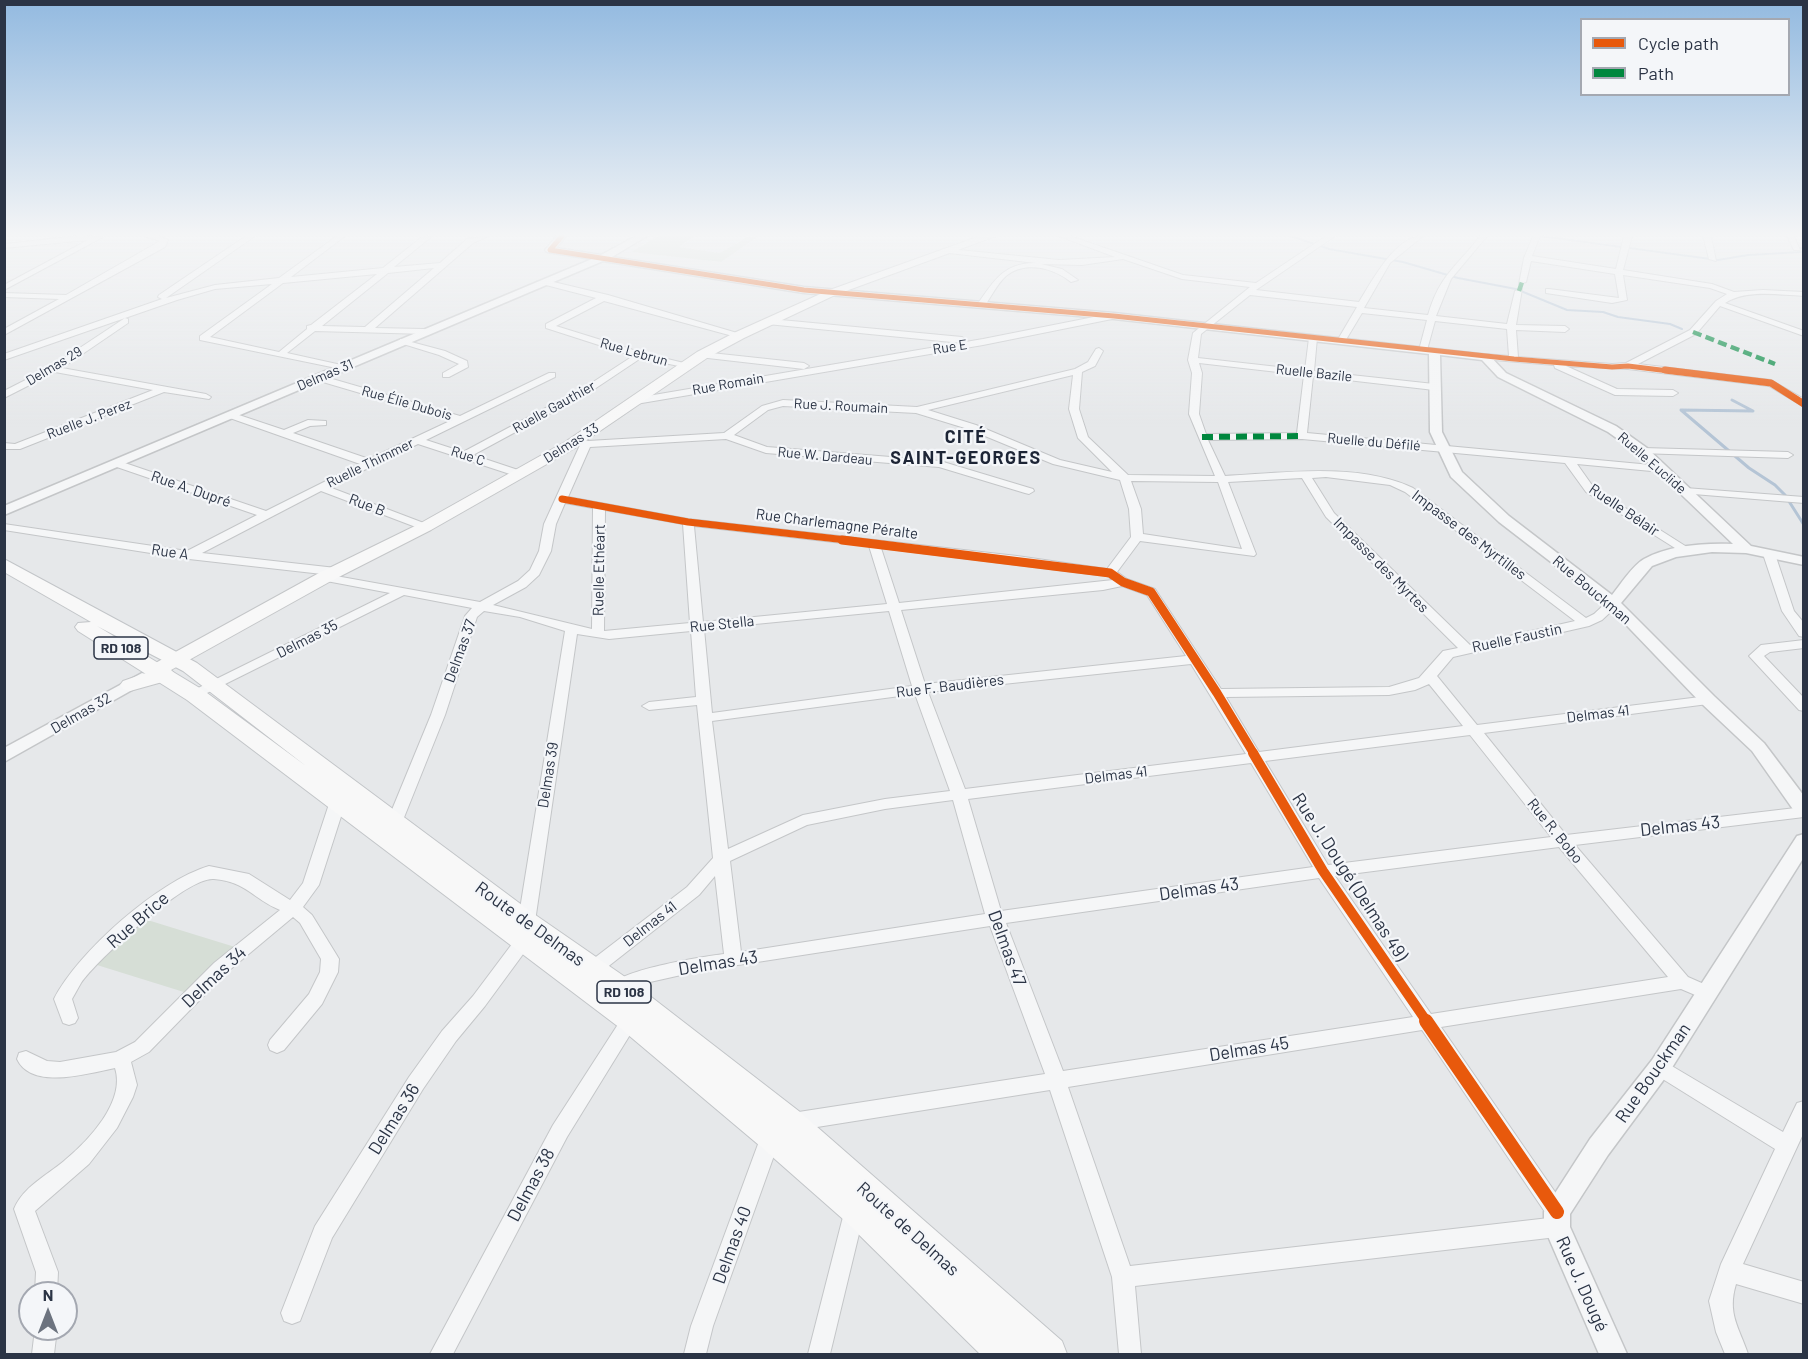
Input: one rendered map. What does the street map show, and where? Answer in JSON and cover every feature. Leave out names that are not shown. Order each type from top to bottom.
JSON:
[{"type":"main road","name":"Delmas 33","points":[[167,667],[192,656],[206,643],[420,525],[583,442],[636,401],[702,355],[816,299]]},
{"type":"main road","name":"Route de Delmas","points":[[4,564],[80,609],[204,691],[597,984],[780,1129],[1049,1354]]},
{"type":"main road","name":"Route de Delmas","points":[[4,579],[167,667]]},
{"type":"main road","points":[[130,685],[149,678],[167,667]]},
{"type":"main road","name":"Route de Delmas","points":[[204,691],[338,801],[385,825]]},
{"type":"main road","name":"Route de Delmas","points":[[597,984],[630,1020],[780,1129],[855,1209],[1005,1354]]},
{"type":"street","points":[[4,333],[62,299]]},
{"type":"street","name":"Delmas 29","points":[[4,395],[54,369],[157,299]]},
{"type":"street","points":[[4,357],[170,299]]},
{"type":"street","points":[[256,299],[203,338],[343,368]]},
{"type":"street","points":[[280,355],[347,299]]},
{"type":"street","points":[[368,329],[402,299]]},
{"type":"street","name":"Delmas 31","points":[[4,511],[503,299]]},
{"type":"street","name":"Rue Lebrun","points":[[600,299],[549,326],[640,355],[685,366]]},
{"type":"street","points":[[614,299],[740,335]]},
{"type":"street","points":[[917,299],[1114,316],[1485,357],[1551,363],[1628,366],[1771,383],[1803,404]]},
{"type":"street","points":[[981,305],[985,299]]},
{"type":"street","points":[[1137,537],[1250,554],[1226,488],[1220,479],[1194,414],[1197,373],[1193,360],[1197,333],[1238,299]]},
{"type":"street","points":[[1303,299],[1511,327],[1565,329]]},
{"type":"street","points":[[1341,341],[1365,299]]},
{"type":"street","name":"Rue Bouckman","points":[[1438,299],[1429,350],[1434,387],[1436,432],[1456,474],[1504,519],[1613,603],[1708,700],[1758,747],[1803,811]]},
{"type":"street","points":[[1514,359],[1511,327],[1518,299]]},
{"type":"street","points":[[1602,299],[1622,299]]},
{"type":"street","points":[[1628,366],[1693,332],[1725,299]]},
{"type":"street","points":[[1719,303],[1803,334]]},
{"type":"street","name":"Rue E","points":[[821,368],[982,342],[1114,316]]},
{"type":"street","points":[[770,322],[982,342]]},
{"type":"street","points":[[310,328],[424,332]]},
{"type":"street","points":[[1302,436],[1311,373],[1313,338]]},
{"type":"street","points":[[403,341],[442,353],[464,363],[463,367],[446,375]]},
{"type":"street","name":"Rue J. Roumain","points":[[727,436],[765,408],[783,403],[916,410],[1078,371],[1092,364],[1100,351]]},
{"type":"street","name":"Ruelle Gauthier","points":[[465,455],[590,388],[640,355]]},
{"type":"street","points":[[702,355],[821,368]]},
{"type":"street","name":"Ruelle Euclide","points":[[1485,357],[1502,375],[1611,429],[1642,451],[1746,549]]},
{"type":"street","name":"Ruelle Bazile","points":[[1193,360],[1434,387]]},
{"type":"street","points":[[1551,363],[1615,393],[1673,393]]},
{"type":"street","name":"Rue Romain","points":[[636,401],[821,368]]},
{"type":"street","points":[[54,369],[206,397]]},
{"type":"street","points":[[1078,371],[1074,409],[1083,438],[1125,478],[1136,509],[1137,537],[1110,573]]},
{"type":"street","name":"Ruelle Thimmer","points":[[189,555],[320,487],[552,375]]},
{"type":"street","name":"Rue Élie Dubois","points":[[319,378],[460,419]]},
{"type":"street","name":"Ruelle J. Perez","points":[[8,447],[165,389]]},
{"type":"street","points":[[916,410],[972,427],[1057,462],[1125,478],[1220,479],[1305,475]]},
{"type":"street","points":[[230,415],[369,463]]},
{"type":"street","points":[[284,434],[308,423],[322,423]]},
{"type":"street","points":[[583,442],[727,436]]},
{"type":"street","name":"Rue W. Dardeau","points":[[727,436],[766,450],[940,464],[1029,491]]},
{"type":"street","name":"Ruelle du Défilé","points":[[1202,437],[1302,436],[1662,469]]},
{"type":"street","name":"Rue C","points":[[416,440],[520,474]]},
{"type":"street","name":"Delmas 37","points":[[385,825],[438,715],[471,616],[482,606],[522,584],[535,572],[542,560],[550,524],[583,442]]},
{"type":"street","points":[[1642,451],[1788,455]]},
{"type":"street","name":"Ruelle Bélair","points":[[1569,461],[1590,490],[1686,551]]},
{"type":"street","name":"Rue A. Dupré","points":[[115,463],[268,514]]},
{"type":"street","name":"Impasse des Myrtilles","points":[[1305,475],[1355,476],[1401,485],[1585,623]]},
{"type":"street","name":"Impasse des Myrtes","points":[[1305,475],[1330,516],[1465,648]]},
{"type":"street","name":"Rue B","points":[[320,487],[420,525]]},
{"type":"street","points":[[1685,491],[1801,500]]},
{"type":"street","name":"Rue Charlemagne Péralte","points":[[562,499],[688,522],[1110,573]]},
{"type":"street","name":"Ruelle Ethéart","points":[[598,634],[599,507]]},
{"type":"street","points":[[688,522],[705,718],[733,960]]},
{"type":"street","name":"Rue A","points":[[4,527],[330,575]]},
{"type":"street","name":"Delmas 47","points":[[873,544],[920,689],[959,794],[995,918],[1056,1079],[1123,1277],[1130,1354]]},
{"type":"street","name":"Ruelle Faustin","points":[[1217,693],[1389,691],[1417,686],[1431,677],[1448,654],[1465,648],[1585,623],[1598,617],[1647,563],[1673,553],[1746,549],[1803,561]]},
{"type":"street","points":[[1769,554],[1788,611],[1803,633]]},
{"type":"street","name":"Rue J. Dougé (Delmas 49)","points":[[1110,573],[1123,582],[1151,592],[1217,693],[1323,871],[1426,1021],[1557,1220]]},
{"type":"street","name":"Rue Stella","points":[[330,575],[401,592],[533,616],[598,634],[697,627],[1103,586],[1123,582]]},
{"type":"street","name":"Delmas 35","points":[[204,691],[401,592]]},
{"type":"street","name":"Delmas 39","points":[[524,931],[572,628]]},
{"type":"street","points":[[1803,644],[1766,648],[1756,656],[1803,707]]},
{"type":"street","name":"Rue F. Baudières","points":[[705,718],[920,689],[1196,659]]},
{"type":"street","name":"Rue R. Bobo","points":[[1431,677],[1562,840],[1682,982]]},
{"type":"street","name":"Delmas 32","points":[[4,756],[130,685]]},
{"type":"street","points":[[649,706],[704,700]]},
{"type":"street","name":"Delmas 41","points":[[597,984],[693,891],[722,858],[802,820],[885,804],[959,794],[1708,700]]},
{"type":"street","name":"Delmas 34","points":[[26,1059],[44,1069],[60,1070],[120,1059],[142,1047],[220,968],[293,908],[311,885],[338,801]]},
{"type":"street","name":"Delmas 43","points":[[597,984],[995,918],[1323,871],[1803,811]]},
{"type":"street","name":"Rue Bouckman","points":[[1557,1220],[1599,1147],[1660,1067],[1803,841]]},
{"type":"street","name":"Rue Brice","points":[[69,1018],[63,999],[76,977],[142,912],[178,887],[209,872],[243,878],[280,903],[293,908],[306,919],[330,959],[329,972],[316,999],[277,1045]]},
{"type":"street","name":"Delmas 36","points":[[292,1313],[323,1233],[410,1093],[449,1036],[479,1002],[524,931]]},
{"type":"street","points":[[1682,982],[1707,993]]},
{"type":"street","name":"Delmas 45","points":[[780,1129],[1056,1079],[1682,982]]},
{"type":"street","name":"Delmas 38","points":[[441,1354],[560,1131],[630,1020]]},
{"type":"street","points":[[47,1281],[47,1272],[24,1209],[44,1187],[62,1176],[78,1161],[111,1122],[121,1103],[127,1083],[120,1059]]},
{"type":"street","points":[[1660,1067],[1788,1146]]},
{"type":"street","points":[[1737,1354],[1727,1332],[1720,1301],[1729,1271],[1803,1109]]},
{"type":"street","name":"Delmas 40","points":[[695,1354],[702,1326],[780,1129]]},
{"type":"street","points":[[819,1354],[855,1209]]},
{"type":"street","points":[[1123,1277],[1397,1247],[1557,1220]]},
{"type":"street","name":"Rue J. Dougé","points":[[1557,1220],[1613,1354]]},
{"type":"street","points":[[1729,1271],[1803,1293]]},
{"type":"shaded area","points":[[141,918],[235,947],[187,993],[97,965]]},
{"type":"waterway","points":[[1541,299],[1567,310],[1603,312],[1618,317],[1670,324],[1682,329]]},
{"type":"waterway","points":[[1732,400],[1753,411],[1681,410],[1749,468],[1775,485],[1785,495],[1804,525]]},
{"type":"marked path","points":[[1693,332],[1775,364]]},
{"type":"marked path","points":[[1202,437],[1302,436]]},
{"type":"cycle path","points":[[916,299],[1114,316],[1514,359],[1612,367],[1628,366],[1771,383],[1804,404]]},
{"type":"cycle path","points":[[562,499],[688,522],[1110,573],[1123,582],[1151,592],[1217,693],[1323,871],[1557,1212]]},
{"type":"district","name":"CITÉ SAINT-GEORGES","points":[[966,447]]}]
